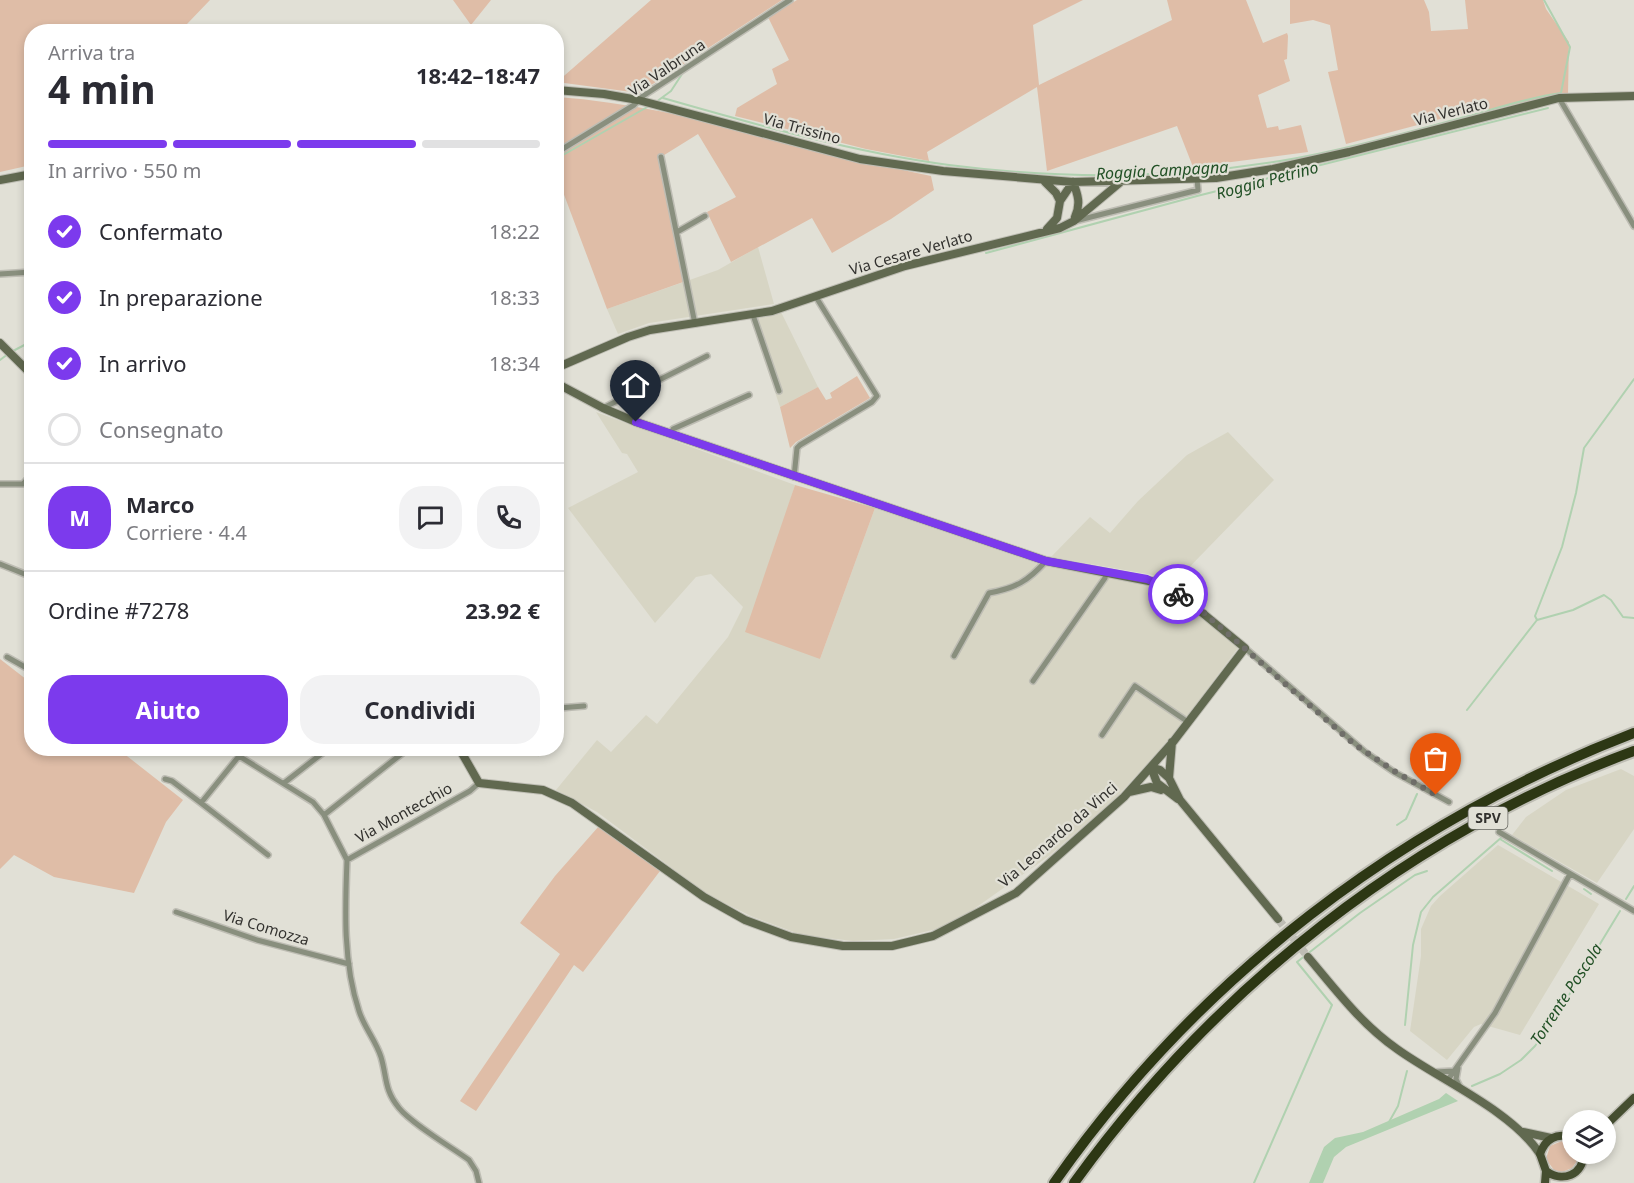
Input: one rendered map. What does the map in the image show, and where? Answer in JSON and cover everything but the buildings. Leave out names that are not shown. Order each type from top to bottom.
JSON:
[{"type":"highway","name":"SPV","points":[[1054,1183],[1124,1093],[1179,1031],[1256,959],[1341,891],[1462,813],[1540,773],[1634,733]]},
{"type":"highway","name":"SPV","points":[[1074,1183],[1138,1100],[1207,1026],[1287,953],[1351,903],[1431,850],[1505,808],[1549,786],[1634,751]]},
{"type":"main road","points":[[1616,1115],[1634,1098]]},
{"type":"main road","points":[[1545,1183],[1546,1171],[1540,1154],[1546,1142],[1562,1135]]},
{"type":"main road","points":[[1546,1171],[1559,1180],[1576,1173],[1580,1164]]},
{"type":"street","name":"Via Valbruna","points":[[564,148],[634,105],[638,100],[790,0]]},
{"type":"street","name":"Via Trissino","points":[[564,90],[604,93],[638,100],[860,159],[943,171],[1043,180]]},
{"type":"street","name":"Via Verlato","points":[[1197,179],[1273,169],[1349,152],[1559,98],[1634,96]]},
{"type":"street","points":[[1559,98],[1634,226]]},
{"type":"street","points":[[661,157],[695,324]]},
{"type":"street","points":[[0,180],[24,176]]},
{"type":"street","points":[[1043,180],[1073,182],[1197,179]]},
{"type":"street","name":"Via Cesare Verlato","points":[[564,365],[650,330],[753,315],[816,297],[897,268],[1198,190],[1197,179]]},
{"type":"street","points":[[1043,180],[1056,193],[1060,201]]},
{"type":"street","name":"Via Cesare Verlato","points":[[1074,221],[1123,180]]},
{"type":"street","points":[[1073,182],[1079,208],[1074,221]]},
{"type":"street","points":[[1044,231],[1057,218],[1060,201],[1073,182]]},
{"type":"street","points":[[677,232],[705,216]]},
{"type":"street","points":[[0,274],[24,272]]},
{"type":"street","points":[[794,477],[797,448],[800,445],[872,402],[877,396],[816,297]]},
{"type":"street","points":[[753,315],[779,391]]},
{"type":"street","points":[[0,343],[24,367]]},
{"type":"street","points":[[603,408],[707,356]]},
{"type":"street","points":[[564,387],[603,408],[672,434],[1046,561],[1147,579],[1171,589],[1203,612],[1344,736],[1394,771],[1449,802]]},
{"type":"street","points":[[672,434],[674,429],[749,395]]},
{"type":"street","points":[[0,484],[24,483]]},
{"type":"street","points":[[954,656],[989,592],[1009,590],[1021,584],[1046,561]]},
{"type":"street","points":[[0,564],[24,574]]},
{"type":"street","points":[[1032,681],[1105,578],[1106,572]]},
{"type":"street","name":"Via Leonardo da Vinci","points":[[478,783],[543,790],[572,803],[704,897],[745,920],[791,937],[843,946],[892,946],[933,936],[1016,893],[1128,793],[1173,742],[1245,648]]},
{"type":"street","points":[[7,657],[24,667]]},
{"type":"street","points":[[1102,735],[1135,686],[1188,722]]},
{"type":"street","points":[[564,708],[584,706]]},
{"type":"street","points":[[1169,778],[1173,742]]},
{"type":"street","points":[[201,803],[239,756],[313,802],[324,815],[347,860]]},
{"type":"street","points":[[284,783],[319,756]]},
{"type":"street","points":[[324,815],[399,756]]},
{"type":"street","points":[[465,756],[478,783]]},
{"type":"street","points":[[1151,767],[1160,770],[1169,778],[1180,800],[1278,919]]},
{"type":"street","points":[[1151,767],[1155,780],[1163,790]]},
{"type":"street","points":[[165,779],[172,781],[268,855]]},
{"type":"street","name":"Via Montecchio","points":[[478,783],[470,791],[347,860],[345,907],[352,988],[360,1014],[381,1058],[384,1082],[391,1098],[400,1110],[469,1160],[480,1183]]},
{"type":"street","points":[[1128,793],[1151,787],[1163,790],[1180,800]]},
{"type":"street","points":[[1500,832],[1634,911]]},
{"type":"street","points":[[1447,1082],[1507,992],[1570,874]]},
{"type":"street","name":"Via Comozza","points":[[176,912],[257,940],[349,964]]},
{"type":"street","points":[[1308,957],[1357,1015],[1381,1037],[1522,1131],[1540,1154]]},
{"type":"street","points":[[1432,1072],[1457,1069]]},
{"type":"street","points":[[1457,1069],[1456,1079],[1462,1091]]},
{"type":"street","points":[[1522,1131],[1551,1138]]},
{"type":"shaded area","points":[[0,0],[210,0],[187,24],[24,24],[24,167],[0,172]]},
{"type":"shaded area","points":[[453,0],[491,0],[472,24]]},
{"type":"shaded area","points":[[651,0],[782,0],[639,93],[564,83],[564,76]]},
{"type":"shaded area","points":[[797,0],[1083,0],[1033,25],[1039,85],[1172,20],[1167,0],[1246,0],[1263,43],[1287,33],[1288,36],[1287,59],[1284,60],[1290,81],[1258,95],[1267,128],[1278,126],[1279,130],[1301,125],[1308,152],[1193,167],[1177,126],[1047,171],[1037,87],[927,152],[929,161],[866,149],[735,116],[737,108],[777,84],[772,69],[789,60],[768,17]]},
{"type":"shaded area","points":[[1290,0],[1424,0],[1429,12],[1431,31],[1468,29],[1465,0],[1543,0],[1546,9],[1569,42],[1568,94],[1444,118],[1346,144],[1328,72],[1338,70],[1330,25],[1313,20],[1290,24]]},
{"type":"shaded area","points":[[564,98],[604,102],[698,119],[931,176],[934,190],[891,219],[832,253],[812,218],[731,262],[707,212],[736,197],[698,134],[661,157],[686,281],[607,309],[564,195]]},
{"type":"shaded area","points":[[758,247],[774,304],[649,323],[618,334],[607,309],[718,270]]},
{"type":"shaded area","points":[[781,312],[818,387],[780,407],[751,320]]},
{"type":"shaded area","points":[[857,376],[870,398],[796,442],[790,448],[780,407],[818,387],[826,400],[832,398],[830,393]]},
{"type":"shaded area","points":[[596,412],[795,485],[759,599],[820,659],[875,508],[1047,563],[1133,579],[1163,588],[1185,602],[1238,648],[1173,735],[1115,799],[1049,856],[971,911],[937,929],[894,939],[853,941],[802,935],[753,917],[708,895],[597,812],[556,790],[597,740],[611,752],[646,715],[657,724],[728,637],[743,607],[711,574],[696,577],[655,623],[568,508],[638,472],[627,454],[622,453]]},
{"type":"shaded area","points":[[1228,432],[1274,480],[1173,584],[1153,575],[1051,557],[1090,517],[1110,533],[1138,501],[1187,455]]},
{"type":"shaded area","points":[[795,485],[875,508],[820,659],[745,632]]},
{"type":"shaded area","points":[[0,659],[24,678],[24,756],[127,756],[183,800],[166,822],[134,893],[54,877],[14,855],[0,869]]},
{"type":"shaded area","points":[[1621,769],[1634,776],[1634,829],[1597,883],[1512,835],[1526,817],[1566,790]]},
{"type":"shaded area","points":[[599,826],[660,871],[583,972],[574,965],[476,1111],[460,1101],[560,954],[520,923],[555,876]]},
{"type":"shaded area","points":[[1498,845],[1599,904],[1520,1035],[1481,1024],[1474,1027],[1447,1060],[1410,1031],[1421,956],[1421,929],[1431,906],[1440,896]]},
{"type":"shaded area","points":[[1446,1093],[1458,1101],[1346,1147],[1334,1157],[1323,1183],[1309,1183],[1324,1147],[1335,1138],[1363,1132],[1439,1099]]},
{"type":"shaded area","points":[[1562,1141],[1562,1164],[1575,1164],[1572,1168],[1562,1172],[1554,1170],[1546,1159],[1550,1146]]},
{"type":"waterway","name":"Roggia Campagna","points":[[663,98],[769,128],[877,153],[990,170],[1114,175],[1239,167],[1304,157],[1352,146],[1561,93],[1570,47],[1544,0]]},
{"type":"waterway","points":[[656,102],[671,91],[684,71]]},
{"type":"waterway","points":[[564,154],[649,106]]},
{"type":"waterway","name":"Roggia Petrino","points":[[986,253],[1197,196],[1548,108]]},
{"type":"waterway","points":[[13,351],[24,345]]},
{"type":"waterway","points":[[0,360],[8,354]]},
{"type":"waterway","points":[[1537,620],[1535,616],[1562,547],[1576,493],[1584,448],[1634,379]]},
{"type":"waterway","points":[[1467,710],[1537,620],[1573,610],[1604,595],[1611,600],[1623,617],[1634,618]]},
{"type":"waterway","points":[[1397,825],[1406,819],[1417,794]]},
{"type":"waterway","name":"Torrente Poscola","points":[[1405,1025],[1413,945],[1421,912],[1433,897],[1502,837]]},
{"type":"waterway","points":[[1500,839],[1552,871]]},
{"type":"waterway","points":[[1254,1183],[1332,1005],[1297,962],[1360,913],[1415,875],[1427,871]]},
{"type":"waterway","name":"Torrente Poscola","points":[[1626,899],[1634,886]]},
{"type":"waterway","points":[[1584,889],[1591,894]]},
{"type":"waterway","name":"Torrente Poscola","points":[[1472,1086],[1500,1074],[1521,1060],[1535,1046],[1552,1023],[1620,911]]},
{"type":"waterway","name":"Torrente Poscola","points":[[1389,1122],[1398,1106],[1407,1071]]},
{"type":"tunnel","points":[[1278,919],[1308,957]]},
{"type":"way so far","points":[[1178,594],[1203,612],[1344,736],[1394,771],[1436,795]]},
{"type":"route","points":[[636,422],[1046,561],[1147,579],[1178,594]]}]
